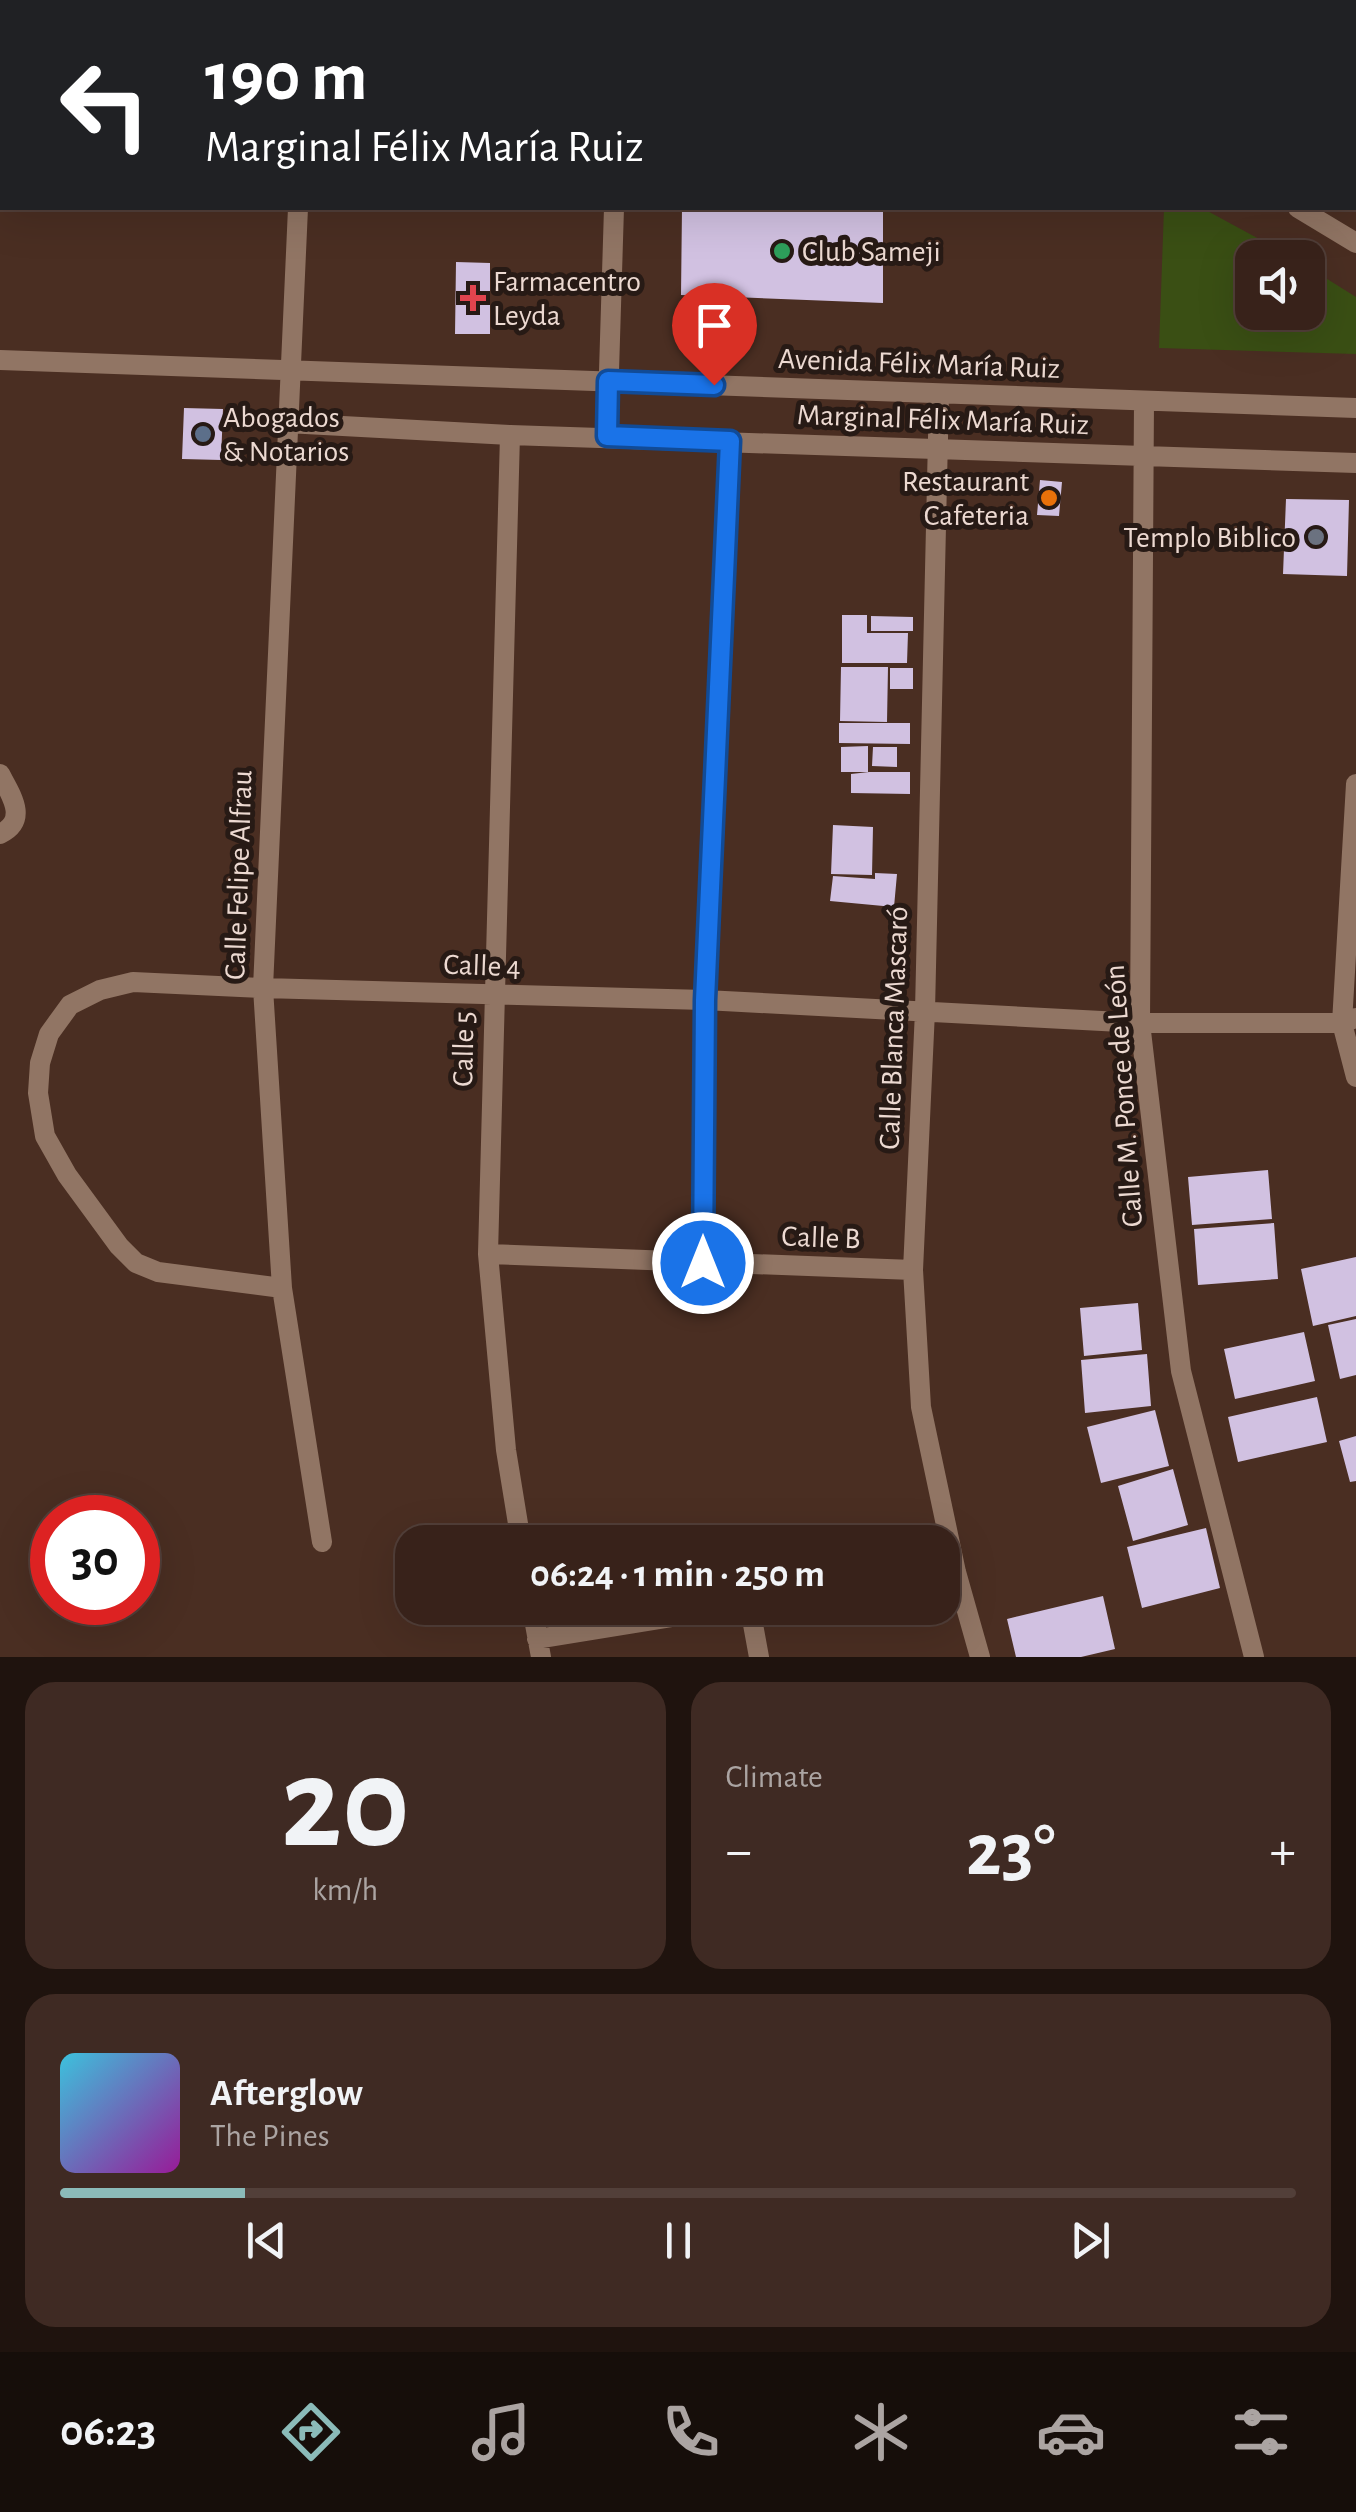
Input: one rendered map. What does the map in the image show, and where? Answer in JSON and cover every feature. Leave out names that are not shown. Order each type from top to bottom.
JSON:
[{"type":"street","name":"Calle Felipe Alfrau","points":[[298,210],[263,988],[282,1288],[322,1542]]},
{"type":"street","points":[[607,436],[614,210]]},
{"type":"street","points":[[1301,210],[1356,242]]},
{"type":"street","name":"Avenida Félix María Ruiz","points":[[0,360],[1356,408]]},
{"type":"street","name":"Calle Blanca Mascaró","points":[[939,394],[926,1010],[913,1270],[920,1408],[941,1525]]},
{"type":"street","name":"Calle M. Ponce de León","points":[[1144,400],[1140,1023],[1180,1371],[1254,1657]]},
{"type":"street","name":"Marginal Félix María Ruiz","points":[[287,423],[510,435],[1356,463]]},
{"type":"street","name":"Calle 5","points":[[510,435],[488,1254],[506,1450],[518,1525]]},
{"type":"street","points":[[703,1263],[705,1000],[730,441]]},
{"type":"street","points":[[0,774],[18,809],[16,820],[0,834]]},
{"type":"street","points":[[1356,784],[1349,1021],[1356,1077]]},
{"type":"street","name":"Calle 4","points":[[282,1288],[158,1272],[136,1263],[119,1246],[67,1175],[45,1136],[38,1093],[40,1063],[50,1034],[70,1005],[100,990],[133,982],[705,1000],[1140,1023],[1349,1021]]},
{"type":"street","name":"Calle B","points":[[488,1254],[913,1270]]},
{"type":"street","name":"Calle Blanca Mascaró","points":[[960,1601],[980,1657]]},
{"type":"street","points":[[539,1648],[648,1625]]},
{"type":"street","points":[[753,1625],[759,1657]]},
{"type":"green space","points":[[1164,210],[1206,210],[1261,240],[1235,240],[1235,330],[1325,330],[1325,278],[1356,297],[1356,354],[1159,348]]},
{"type":"building","name":"Club Sameji","points":[[682,210],[883,210],[883,303],[681,295]]},
{"type":"building","name":"Farmacentro Leyda","points":[[456,262],[490,263],[490,334],[455,334]]},
{"type":"building","name":"Abogados & Notarios","points":[[184,408],[223,409],[221,460],[182,459]]},
{"type":"building","name":"Restaurant Cafeteria","points":[[1040,480],[1062,482],[1059,516],[1037,515]]},
{"type":"building","name":"Templo Biblico","points":[[1286,499],[1349,500],[1347,576],[1283,574]]},
{"type":"building","points":[[842,615],[867,615],[867,633],[908,633],[907,663],[842,663]]},
{"type":"building","points":[[871,616],[913,617],[913,631],[871,631]]},
{"type":"building","points":[[841,667],[888,667],[887,722],[840,721]]},
{"type":"building","points":[[890,668],[913,668],[913,689],[890,689]]},
{"type":"building","points":[[839,723],[910,723],[910,744],[839,743]]},
{"type":"building","points":[[868,746],[868,772],[841,772],[841,747]]},
{"type":"building","points":[[873,747],[897,747],[897,767],[872,766]]},
{"type":"building","points":[[910,772],[910,794],[851,793],[851,774]]},
{"type":"building","points":[[833,825],[873,827],[872,875],[831,874]]},
{"type":"building","points":[[875,873],[897,874],[894,907],[830,901],[833,876],[875,879]]},
{"type":"building","points":[[1268,1170],[1272,1219],[1192,1225],[1188,1177]]},
{"type":"building","points":[[1274,1223],[1278,1279],[1198,1285],[1194,1229]]},
{"type":"building","points":[[1356,1257],[1356,1316],[1313,1326],[1301,1269]]},
{"type":"building","points":[[1138,1303],[1142,1350],[1084,1356],[1080,1308]]},
{"type":"building","points":[[1356,1319],[1356,1375],[1340,1379],[1328,1325]]},
{"type":"building","points":[[1304,1332],[1315,1381],[1235,1399],[1224,1349]]},
{"type":"building","points":[[1147,1354],[1151,1406],[1085,1413],[1081,1360]]},
{"type":"building","points":[[1317,1397],[1327,1442],[1238,1462],[1228,1417]]},
{"type":"building","points":[[1155,1410],[1169,1466],[1101,1483],[1087,1427]]},
{"type":"building","points":[[1356,1436],[1356,1481],[1350,1482],[1339,1441]]},
{"type":"building","points":[[1173,1469],[1188,1525],[1133,1541],[1118,1486]]},
{"type":"building","points":[[1206,1528],[1220,1588],[1142,1608],[1127,1547]]},
{"type":"building","points":[[1103,1596],[1115,1649],[1081,1657],[1016,1657],[1007,1619]]},
{"type":"place","name":"Club Sameji","points":[[782,251]]},
{"type":"place","name":"Farmacentro Leyda","points":[[473,298]]},
{"type":"place","name":"Abogados & Notarios","points":[[203,434]]},
{"type":"place","name":"Restaurant Cafeteria","points":[[1049,498]]},
{"type":"place","name":"Templo Biblico","points":[[1316,537]]},
{"type":"route","points":[[703,1263],[705,1000],[730,441],[607,436],[608,381],[714,385]]}]
